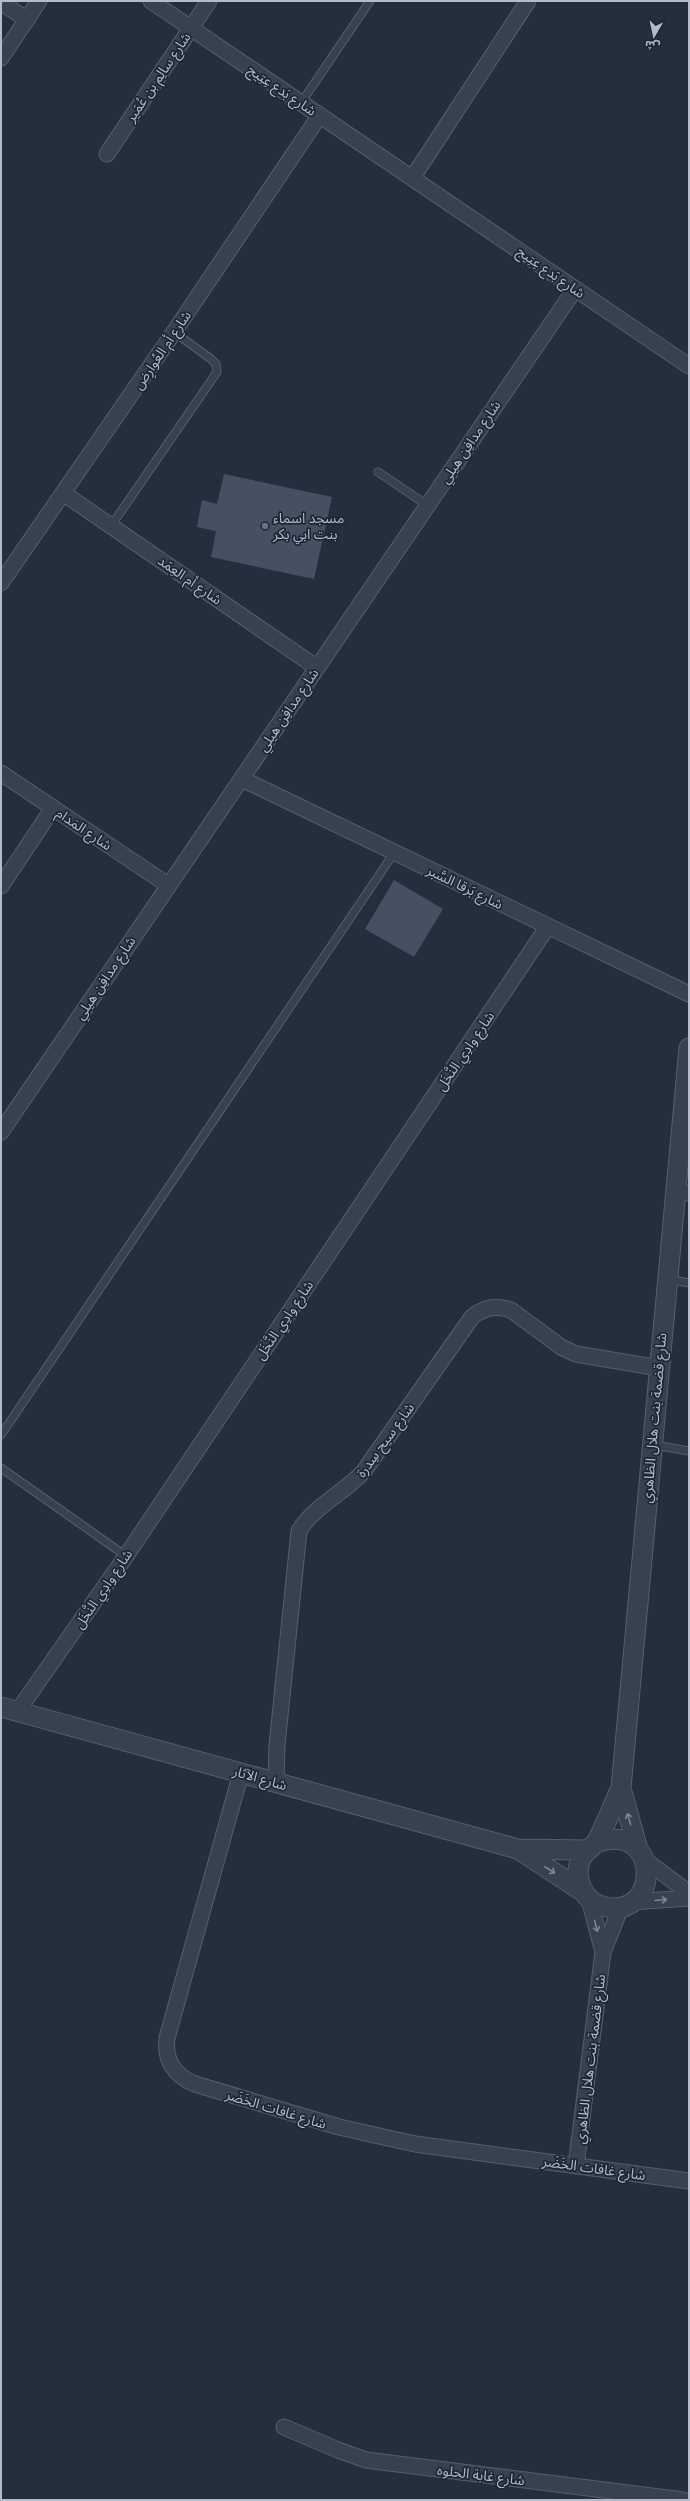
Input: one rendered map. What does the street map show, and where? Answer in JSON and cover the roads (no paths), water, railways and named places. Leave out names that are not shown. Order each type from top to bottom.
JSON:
[{"type":"street","points":[[1,58],[39,1]]},
{"type":"street","name":"شارع بَدع عِتِيج","points":[[151,1],[320,116],[413,177],[689,366]]},
{"type":"street","name":"شارع سالِم بن عُمَير","points":[[107,154],[209,1]]},
{"type":"street","points":[[413,177],[528,1]]},
{"type":"street","points":[[1,2],[27,20]]},
{"type":"street","name":"شارع أم العُوارِض","points":[[1,583],[174,332],[320,116]]},
{"type":"street","name":"شارع مدافِن هيلي","points":[[1,1132],[168,885],[242,779],[316,667],[575,289]]},
{"type":"street","name":"شارع أم العِمَد","points":[[63,493],[316,667]]},
{"type":"street","name":"شارع المَدام","points":[[1,773],[168,885]]},
{"type":"street","name":"شارع بَرقا السَّبر","points":[[242,779],[689,994]]},
{"type":"street","points":[[1,886],[53,808]]},
{"type":"street","name":"شارع وادِي النَّخَل","points":[[9,1710],[126,1556],[548,926]]},
{"type":"street","name":"شارع قضمة بنت هلال الظاهري","points":[[641,1855],[621,1788],[651,1444],[668,1279],[683,1193],[689,1048]]},
{"type":"street","name":"شارع سيح سِدرة","points":[[276,1783],[276,1745],[299,1531],[312,1515],[345,1490],[364,1471],[472,1317],[490,1307],[501,1306],[511,1310],[561,1347],[576,1354],[659,1368]]},
{"type":"street","name":"شارع الآثار","points":[[9,1710],[518,1849],[591,1846]]},
{"type":"street","name":"شارع غافات الخَضَر","points":[[241,1773],[167,2038],[167,2055],[174,2071],[187,2081],[195,2084],[370,2135],[429,2146],[689,2181]]},
{"type":"street","name":"شارع قضمة بنت هلال الظاهري","points":[[591,1846],[621,1788]]},
{"type":"street","points":[[689,1893],[641,1855],[629,1842],[617,1839],[591,1846],[581,1859],[578,1869],[586,1895],[598,1905],[609,1908],[689,1898]]},
{"type":"street","name":"شارع الآثار","points":[[518,1849],[586,1895]]},
{"type":"street","points":[[626,1905],[641,1894],[646,1884],[648,1872],[641,1855]]},
{"type":"street","name":"شارع قضمة بنت هلال الظاهري","points":[[586,1895],[603,1952]]},
{"type":"street","name":"شارع قضمة بنت هلال الظاهري","points":[[576,2166],[603,1952],[626,1905]]},
{"type":"street","name":"شارع غابة الحلوه","points":[[284,2427],[366,2460],[683,2500]]},
{"type":"lane","points":[[301,103],[370,1]]},
{"type":"lane","points":[[111,526],[217,372],[216,364],[211,359],[174,332]]},
{"type":"lane","points":[[378,472],[427,505]]},
{"type":"lane","points":[[1,1435],[394,853]]},
{"type":"lane","points":[[668,1279],[689,1283]]},
{"type":"lane","points":[[651,1444],[689,1451]]},
{"type":"lane","points":[[1,1468],[126,1556]]},
{"type":"place","name":"مسجد اسماء بنت ابي بكر","points":[[265,526]]}]
